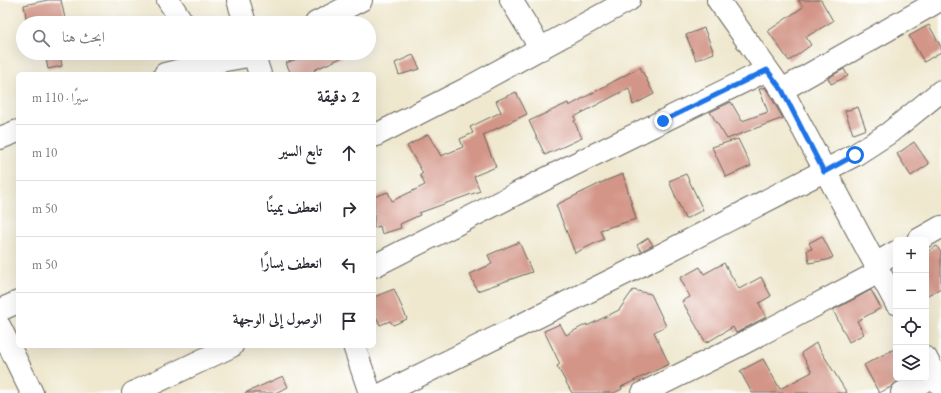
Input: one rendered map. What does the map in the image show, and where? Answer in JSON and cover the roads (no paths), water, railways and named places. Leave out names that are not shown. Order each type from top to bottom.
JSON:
[{"type":"street","points":[[168,0],[178,16]]},
{"type":"street","points":[[238,0],[243,16]]},
{"type":"street","points":[[330,16],[361,0]]},
{"type":"street","points":[[511,0],[540,49]]},
{"type":"street","points":[[376,135],[630,0]]},
{"type":"street","points":[[718,0],[782,90],[824,172],[893,297]]},
{"type":"street","points":[[782,90],[937,5]]},
{"type":"street","points":[[170,72],[201,60]]},
{"type":"street","points":[[376,265],[573,165],[767,70]]},
{"type":"street","points":[[384,393],[626,273],[824,172],[855,155],[889,133],[941,92]]},
{"type":"street","points":[[0,138],[16,132]]},
{"type":"street","points":[[923,237],[941,227]]},
{"type":"street","points":[[643,393],[736,347],[877,268],[893,255]]},
{"type":"street","points":[[0,310],[16,303]]},
{"type":"street","points":[[0,327],[32,393]]},
{"type":"street","points":[[133,393],[228,348]]},
{"type":"street","points":[[355,348],[370,393]]},
{"type":"street","points":[[902,393],[934,373]]}]
